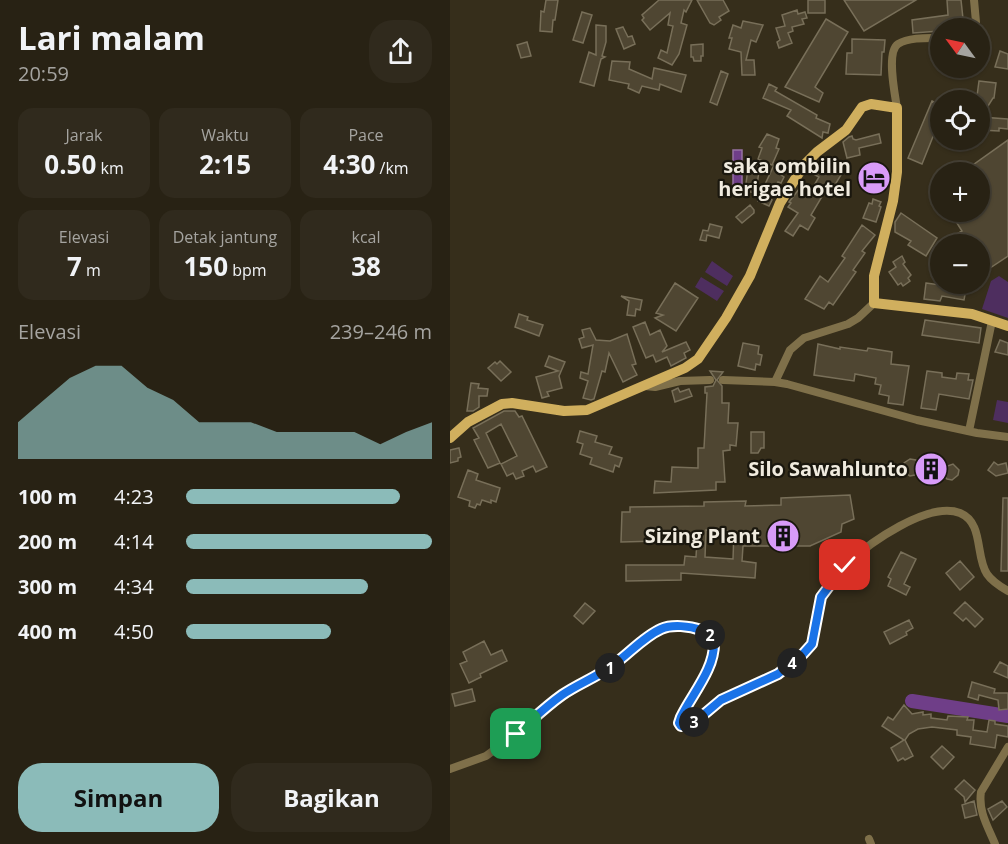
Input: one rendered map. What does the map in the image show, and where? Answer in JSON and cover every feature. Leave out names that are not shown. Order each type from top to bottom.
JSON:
[{"type":"main road","points":[[450,438],[468,422],[502,404],[512,403],[564,411],[587,410],[685,368],[698,359],[710,344],[750,276],[780,204],[804,165],[846,130],[862,107],[872,104],[897,108],[897,172],[894,201],[874,276],[874,303],[972,315],[1008,326]]},
{"type":"street","points":[[974,0],[976,18]]},
{"type":"street","points":[[897,108],[892,67],[893,50],[899,43],[913,39],[930,38]]},
{"type":"street","points":[[775,381],[790,350],[804,338],[848,324],[866,312],[874,303]]},
{"type":"street","points":[[969,431],[992,321]]},
{"type":"street","points":[[642,386],[655,387],[680,381],[710,380]]},
{"type":"street","points":[[723,380],[775,381],[917,420],[969,431],[1008,436]]},
{"type":"street","points":[[450,769],[486,756],[516,734],[547,706],[612,666],[662,628],[677,626],[696,628],[713,637],[714,644],[706,671],[679,723],[681,726],[690,725],[721,700],[778,674],[803,654],[812,644],[821,597],[845,565],[885,534],[928,514],[945,511],[960,513],[969,520],[976,531],[987,574],[1008,591]]},
{"type":"street","points":[[995,844],[983,816],[981,792],[1008,747]]},
{"type":"shaded area","points":[[733,150],[742,150],[742,191],[733,191]]},
{"type":"shaded area","points":[[712,261],[733,276],[727,286],[705,272]]},
{"type":"shaded area","points":[[999,276],[1008,282],[1008,318],[982,309],[987,294],[990,294],[991,281]]},
{"type":"shaded area","points":[[701,277],[724,291],[717,301],[695,287]]},
{"type":"shaded area","points":[[997,400],[1008,402],[1008,423],[993,420]]},
{"type":"building","points":[[546,0],[558,0],[552,32],[540,31],[541,11],[544,12]]},
{"type":"building","points":[[659,0],[692,0],[686,12],[684,10],[681,23],[687,25],[679,54],[672,65],[658,58],[661,50],[667,53],[673,26],[668,25],[670,13],[650,30],[642,20],[644,18],[642,15]]},
{"type":"building","points":[[697,0],[723,0],[729,11],[719,17],[721,20],[714,25],[710,23]]},
{"type":"building","points":[[808,0],[825,0],[825,13],[808,13]]},
{"type":"building","points":[[844,0],[916,0],[864,31]]},
{"type":"building","points":[[947,0],[961,0],[963,18],[930,18],[930,32],[913,33],[912,20],[948,15]]},
{"type":"building","points":[[797,10],[798,14],[805,12],[807,18],[802,19],[804,24],[792,27],[793,31],[788,33],[792,43],[779,48],[777,42],[780,40],[776,28],[785,26],[782,15]]},
{"type":"building","points":[[582,12],[592,15],[583,43],[573,40]]},
{"type":"building","points":[[826,19],[848,32],[815,87],[823,93],[819,102],[785,87]]},
{"type":"building","points":[[743,21],[763,25],[756,42],[751,40],[746,60],[754,60],[755,75],[742,75],[741,52],[729,49],[732,38],[729,38],[733,25],[741,28]]},
{"type":"building","points":[[596,25],[606,26],[606,42],[602,56],[605,57],[601,59],[594,86],[580,82],[589,52],[596,55]]},
{"type":"building","points":[[623,27],[628,37],[632,36],[635,44],[624,49],[616,29]]},
{"type":"building","points":[[852,39],[885,40],[881,75],[846,74],[847,53],[852,53]]},
{"type":"building","points":[[527,42],[531,56],[521,58],[517,45]]},
{"type":"building","points":[[703,44],[701,61],[694,61],[691,57],[691,45]]},
{"type":"building","points":[[1000,51],[1008,54],[1008,69],[995,67]]},
{"type":"building","points":[[612,61],[630,62],[629,69],[652,79],[654,68],[686,75],[681,92],[660,84],[659,90],[642,86],[639,93],[628,88],[629,84],[609,80]]},
{"type":"building","points":[[721,71],[728,74],[717,105],[710,102]]},
{"type":"building","points":[[979,81],[996,83],[994,98],[990,103],[990,90],[978,90]]},
{"type":"building","points":[[769,84],[777,88],[775,91],[817,115],[816,118],[830,124],[828,133],[823,132],[822,138],[787,116],[791,110],[763,98]]},
{"type":"building","points":[[930,106],[930,144],[922,164],[908,158]]},
{"type":"building","points":[[990,118],[1008,119],[1008,129],[999,128],[999,131],[990,131]]},
{"type":"building","points":[[767,134],[779,139],[776,148],[779,149],[772,165],[758,159],[762,148],[759,147]]},
{"type":"building","points":[[879,134],[881,143],[859,148],[860,155],[847,158],[843,142],[849,137],[852,136],[856,140]]},
{"type":"building","points":[[1008,140],[1008,256],[990,268],[990,234],[957,234],[962,231],[956,222],[990,222],[990,162],[977,162]]},
{"type":"building","points":[[828,160],[843,167],[844,170],[836,183],[842,187],[838,194],[827,188],[811,215],[815,218],[808,230],[800,225],[793,236],[785,231],[798,213],[788,207],[791,203],[789,202],[803,184],[812,189],[819,177],[813,174],[818,166],[823,169]]},
{"type":"building","points":[[749,161],[760,163],[756,193],[745,191]]},
{"type":"building","points":[[774,165],[784,169],[781,175],[784,177],[781,183],[778,182],[769,199],[772,200],[769,206],[758,201]]},
{"type":"building","points":[[873,199],[881,202],[876,222],[863,218]]},
{"type":"building","points":[[750,205],[754,213],[742,223],[736,217]]},
{"type":"building","points":[[901,213],[931,234],[930,249],[926,256],[908,245],[911,241],[895,232],[895,222]]},
{"type":"building","points":[[710,224],[722,227],[719,238],[707,235],[706,241],[700,240],[703,230],[708,231]]},
{"type":"building","points":[[862,225],[875,235],[862,251],[865,253],[853,270],[856,272],[833,305],[829,302],[824,309],[805,299],[820,276],[828,282],[845,258],[842,256]]},
{"type":"building","points":[[902,256],[905,262],[903,264],[911,275],[908,278],[910,281],[903,286],[901,283],[898,285],[889,272],[896,267],[893,262]]},
{"type":"building","points":[[675,283],[698,298],[676,331],[655,318],[663,315],[656,313]]},
{"type":"building","points":[[926,283],[930,284],[930,294],[965,294],[964,300],[942,296],[940,301],[924,299]]},
{"type":"building","points":[[621,296],[642,300],[640,310],[636,309],[635,316],[627,315],[629,301]]},
{"type":"building","points":[[519,314],[528,317],[527,320],[543,325],[539,336],[515,327]]},
{"type":"building","points":[[925,320],[981,328],[979,343],[922,335]]},
{"type":"building","points":[[645,322],[650,335],[660,330],[667,346],[662,352],[686,342],[690,350],[684,353],[686,358],[671,366],[667,357],[656,362],[653,355],[646,358],[633,327]]},
{"type":"building","points":[[590,328],[596,340],[610,341],[627,334],[636,364],[632,365],[637,375],[623,382],[609,353],[605,372],[602,371],[594,399],[591,400],[583,398],[588,381],[580,378],[581,372],[588,374],[593,345],[582,348],[579,339],[584,337],[582,330]]},
{"type":"building","points":[[1000,340],[1008,343],[1008,355],[995,352]]},
{"type":"building","points":[[743,343],[759,346],[758,354],[762,355],[760,365],[756,364],[755,370],[738,366]]},
{"type":"building","points":[[818,344],[840,349],[840,347],[867,351],[868,348],[892,352],[891,364],[909,366],[903,405],[888,403],[889,396],[879,394],[881,385],[875,384],[876,378],[855,374],[854,381],[814,375]]},
{"type":"building","points":[[549,356],[565,362],[559,376],[562,388],[547,392],[549,396],[542,398],[536,377],[558,371],[545,366]]},
{"type":"building","points":[[500,361],[511,372],[501,381],[488,368]]},
{"type":"building","points":[[710,371],[723,372],[717,380],[722,386],[722,403],[729,403],[728,423],[738,423],[736,446],[730,445],[730,450],[723,451],[725,482],[716,482],[716,490],[654,493],[655,481],[671,482],[672,467],[698,468],[698,448],[704,448],[707,393],[705,393],[705,387],[713,386],[716,380]]},
{"type":"building","points":[[927,371],[942,373],[942,377],[956,379],[957,373],[969,374],[968,380],[973,380],[969,399],[939,394],[936,410],[921,408]]},
{"type":"building","points":[[471,383],[479,384],[478,388],[488,389],[487,396],[479,396],[479,407],[473,411],[467,411]]},
{"type":"building","points":[[678,388],[680,392],[689,389],[692,396],[675,402],[672,391]]},
{"type":"building","points":[[504,411],[515,411],[519,417],[522,416],[547,467],[536,472],[533,466],[522,471],[524,476],[516,479],[513,473],[507,476],[501,464],[517,456],[501,424],[486,433],[500,463],[488,468],[474,440],[479,438],[473,428]]},
{"type":"building","points":[[580,431],[597,436],[595,442],[612,447],[609,454],[622,458],[619,467],[615,465],[613,472],[590,464],[592,458],[580,454],[583,444],[577,442]]},
{"type":"building","points":[[751,432],[764,432],[764,448],[761,448],[758,453],[751,453]]},
{"type":"building","points":[[459,448],[461,457],[458,461],[450,463],[450,450]]},
{"type":"building","points":[[910,459],[916,460],[922,466],[930,461],[942,468],[953,464],[959,470],[958,475],[952,480],[947,479],[941,473],[930,478],[922,470],[910,476],[903,468],[904,463]]},
{"type":"building","points":[[994,462],[998,465],[1006,463],[1008,473],[996,476],[988,470]]},
{"type":"building","points":[[468,470],[478,474],[476,480],[500,488],[496,502],[482,500],[475,508],[469,506],[470,501],[458,497]]},
{"type":"building","name":"Sizing Plant","points":[[850,495],[854,519],[842,524],[841,532],[810,546],[743,546],[742,561],[756,563],[755,578],[681,573],[681,580],[626,581],[626,565],[684,565],[685,556],[696,557],[697,540],[621,542],[622,512],[630,512],[630,507],[704,506],[704,502],[746,501],[745,506],[781,505],[781,498]],"holes":[[[706,530],[734,531],[733,559],[705,557]]]},
{"type":"building","points":[[1003,498],[1008,498],[1008,571],[1001,571]]},
{"type":"building","points":[[901,552],[916,559],[904,584],[910,587],[906,595],[888,586],[891,579],[888,577]]},
{"type":"building","points":[[960,561],[974,577],[960,590],[946,573]]},
{"type":"building","points":[[965,602],[983,619],[975,627],[966,618],[963,621],[954,613]]},
{"type":"building","points":[[585,603],[595,611],[583,624],[574,616]]},
{"type":"building","points":[[909,620],[913,628],[906,632],[907,635],[890,644],[884,632]]},
{"type":"building","points":[[484,641],[491,655],[502,650],[507,661],[480,674],[481,677],[469,683],[460,664],[467,661],[463,652]]},
{"type":"building","points":[[1000,662],[1008,666],[1008,678],[994,672]]},
{"type":"building","points":[[972,682],[995,689],[994,693],[1008,693],[1008,709],[999,710],[998,700],[979,695],[978,700],[968,697]]},
{"type":"building","points":[[472,689],[475,701],[455,706],[452,694]]},
{"type":"building","points":[[904,705],[912,714],[923,712],[923,715],[931,714],[931,718],[947,720],[948,716],[968,717],[967,720],[974,720],[973,730],[987,732],[989,720],[995,721],[995,724],[1008,726],[1008,737],[997,735],[995,748],[970,744],[971,737],[957,735],[957,730],[932,727],[918,729],[909,734],[905,740],[913,756],[898,761],[891,748],[904,740],[882,726],[888,717],[893,720]]},
{"type":"building","points":[[942,746],[954,757],[943,769],[931,757]]},
{"type":"building","points":[[964,780],[975,790],[965,802],[964,797],[955,789]]},
{"type":"building","points":[[974,801],[977,815],[965,818],[962,805]]},
{"type":"building","points":[[1002,801],[1007,807],[993,820],[988,809]]},
{"type":"waterway","points":[[912,701],[1008,716]]},
{"type":"place","name":"saka ombilin herigae hotel","points":[[874,178]]},
{"type":"place","name":"Silo Sawahlunto","points":[[931,469]]},
{"type":"place","name":"Sizing Plant","points":[[783,536]]},
{"type":"route","points":[[516,734],[547,706],[612,666],[662,628],[677,626],[696,628],[708,633],[713,637],[714,644],[702,681],[679,723],[685,727],[690,725],[721,700],[778,674],[803,654],[812,644],[821,597],[845,565]]}]
